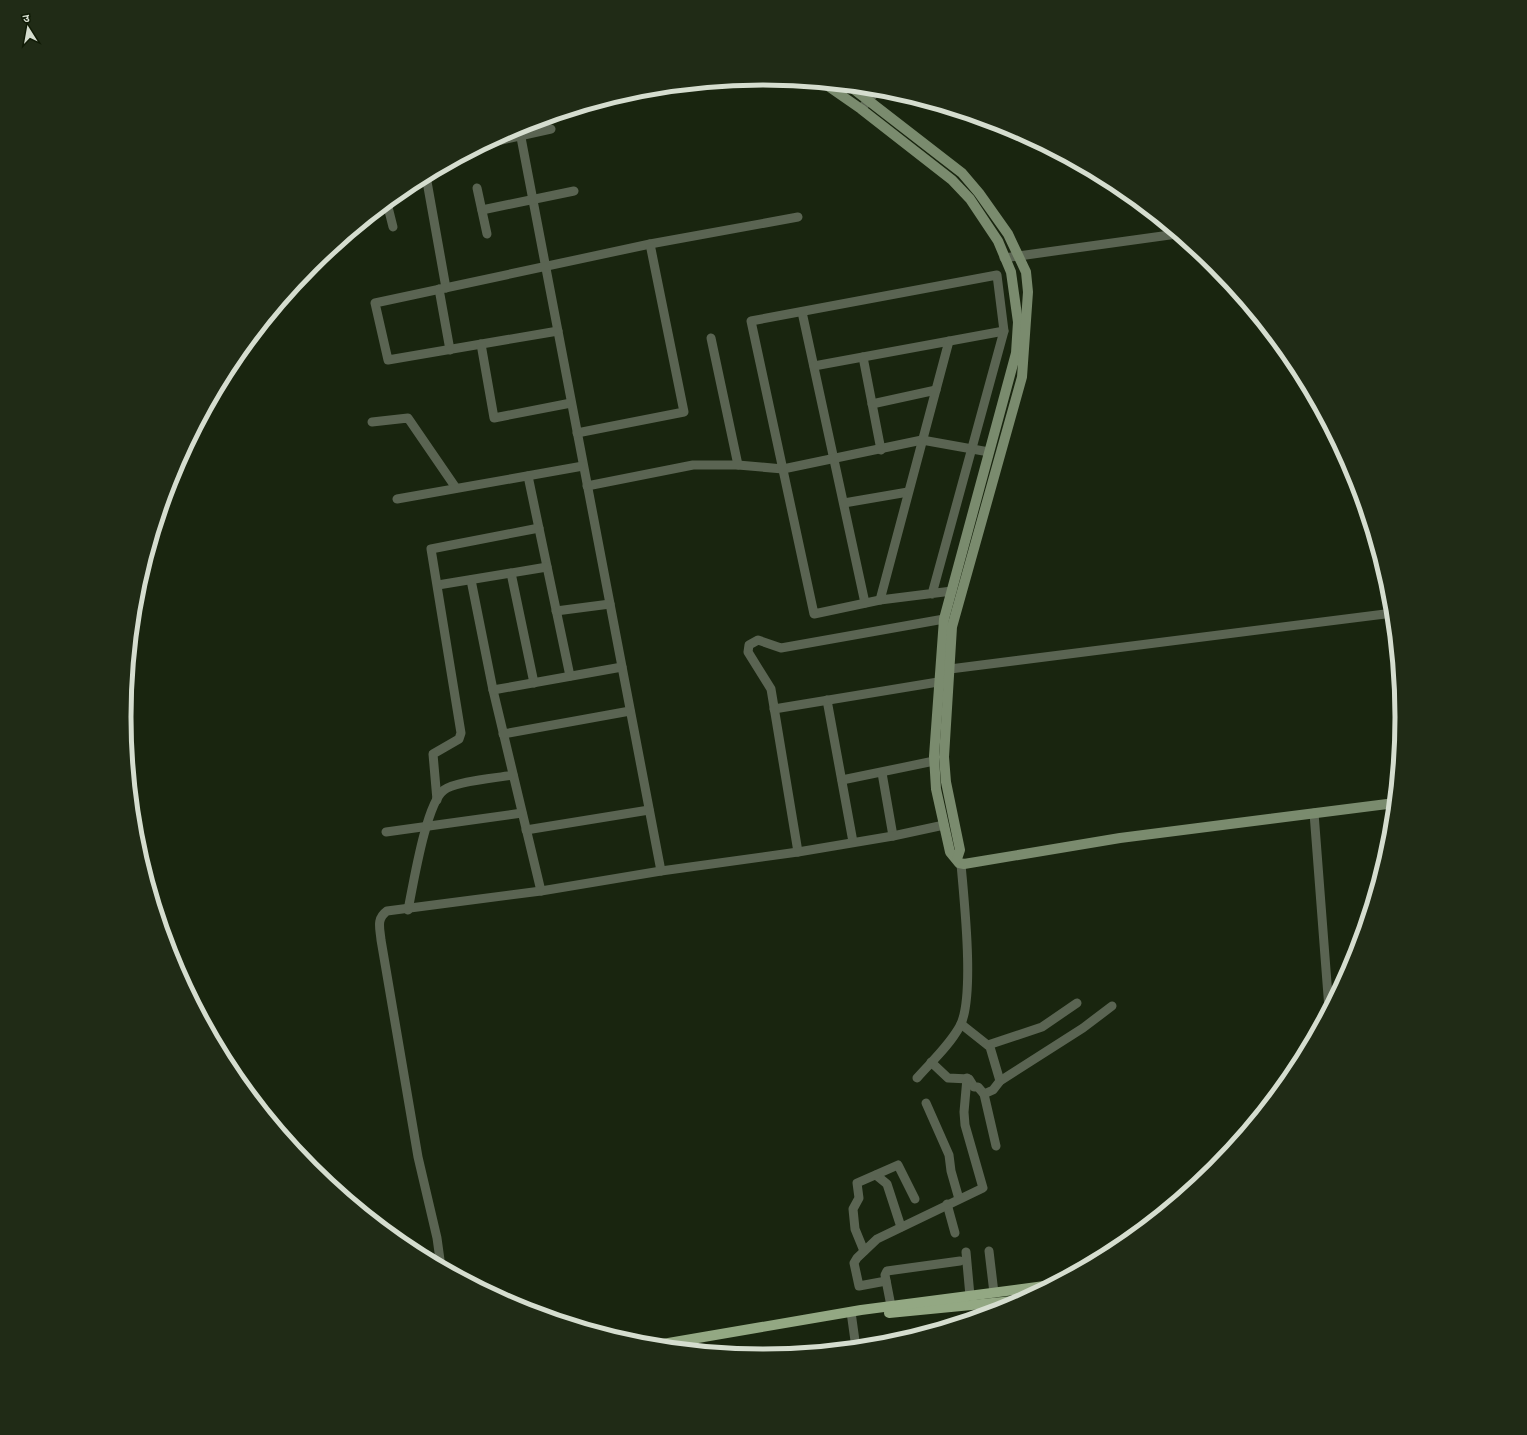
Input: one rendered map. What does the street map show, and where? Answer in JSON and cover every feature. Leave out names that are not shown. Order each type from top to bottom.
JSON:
[{"type":"main road","points":[[684,1345],[891,1306],[1039,1287]]},
{"type":"main road","points":[[669,1343],[851,1314],[1008,1301]]},
{"type":"street","points":[[832,89],[861,109],[952,180],[970,199],[998,241],[1011,272],[1018,322],[1016,353],[944,619],[938,682],[934,761],[936,789],[950,852],[959,862]]},
{"type":"street","points":[[857,92],[962,173],[980,193],[1008,234],[1019,256],[1026,272],[1028,292],[1022,377],[1013,416],[954,615],[944,757],[949,797],[960,850],[959,862],[968,996],[960,1024],[946,1047],[917,1078]]},
{"type":"street","points":[[861,109],[873,95]]},
{"type":"street","points":[[528,130],[551,129]]},
{"type":"street","points":[[520,133],[661,871]]},
{"type":"street","points":[[427,183],[443,288],[450,350]]},
{"type":"street","points":[[477,188],[487,234]]},
{"type":"street","points":[[482,210],[574,192]]},
{"type":"street","points":[[388,209],[393,227]]},
{"type":"street","points":[[558,332],[388,360],[375,303],[650,244],[798,217]]},
{"type":"street","points":[[1004,258],[1172,235]]},
{"type":"street","points":[[577,433],[684,412],[650,244]]},
{"type":"street","points":[[932,594],[1004,331],[997,275],[751,321],[814,614],[880,600],[932,594],[952,591]]},
{"type":"street","points":[[802,312],[865,603]]},
{"type":"street","points":[[814,366],[1004,331]]},
{"type":"street","points":[[711,338],[738,465]]},
{"type":"street","points":[[880,600],[949,341]]},
{"type":"street","points":[[481,344],[494,418],[571,404]]},
{"type":"street","points":[[863,357],[881,450]]},
{"type":"street","points":[[872,404],[936,390]]},
{"type":"street","points":[[372,422],[408,418],[456,488]]},
{"type":"street","points":[[587,486],[693,465],[738,465],[783,469],[881,450],[922,440],[989,452]]},
{"type":"street","points":[[397,499],[583,466]]},
{"type":"street","points":[[528,476],[570,676]]},
{"type":"street","points":[[844,503],[908,492]]},
{"type":"street","points":[[437,800],[433,754],[459,739],[461,733],[431,549],[539,528]]},
{"type":"street","points":[[438,586],[547,567]]},
{"type":"street","points":[[511,573],[534,683]]},
{"type":"street","points":[[472,580],[493,690],[541,891]]},
{"type":"street","points":[[556,612],[610,604]]},
{"type":"street","points":[[950,669],[1387,614]]},
{"type":"street","points":[[798,852],[771,689],[747,648],[753,642],[758,640],[781,648],[944,619]]},
{"type":"street","points":[[493,690],[622,667]]},
{"type":"street","points":[[774,709],[938,682]]},
{"type":"street","points":[[827,700],[853,842]]},
{"type":"street","points":[[503,734],[630,711]]},
{"type":"street","points":[[842,780],[882,773],[934,761]]},
{"type":"street","points":[[882,773],[893,836]]},
{"type":"street","points":[[408,910],[426,826],[437,800],[444,790],[461,784],[513,775]]},
{"type":"street","points":[[959,862],[1120,838],[1390,804]]},
{"type":"street","points":[[526,830],[649,810]]},
{"type":"street","points":[[386,832],[522,813]]},
{"type":"street","points":[[1314,814],[1328,1002]]},
{"type":"street","points":[[440,1261],[437,1238],[418,1157],[379,921],[381,916],[387,911],[408,910],[541,891],[661,871],[798,852],[893,836],[944,825]]},
{"type":"street","points":[[988,1046],[1042,1027],[1077,1003]]},
{"type":"street","points":[[984,1094],[993,1090],[1000,1081],[1083,1028],[1112,1006]]},
{"type":"street","points":[[960,1024],[988,1046],[1000,1081]]},
{"type":"street","points":[[931,1062],[948,1078],[967,1078],[984,1094],[996,1146]]},
{"type":"street","points":[[886,1281],[859,1286],[854,1263],[864,1251],[877,1239],[983,1188],[965,1125],[964,1112],[967,1078]]},
{"type":"street","points":[[926,1103],[949,1155],[951,1171],[959,1199]]},
{"type":"street","points":[[864,1251],[855,1229],[853,1209],[859,1198],[856,1185],[898,1165],[915,1200]]},
{"type":"street","points":[[876,1175],[887,1184],[901,1227]]},
{"type":"street","points":[[947,1204],[955,1232]]},
{"type":"street","points":[[989,1251],[994,1293]]},
{"type":"street","points":[[966,1252],[970,1296]]},
{"type":"street","points":[[891,1306],[885,1274],[887,1271],[960,1261]]},
{"type":"street","points":[[851,1314],[855,1343]]}]
